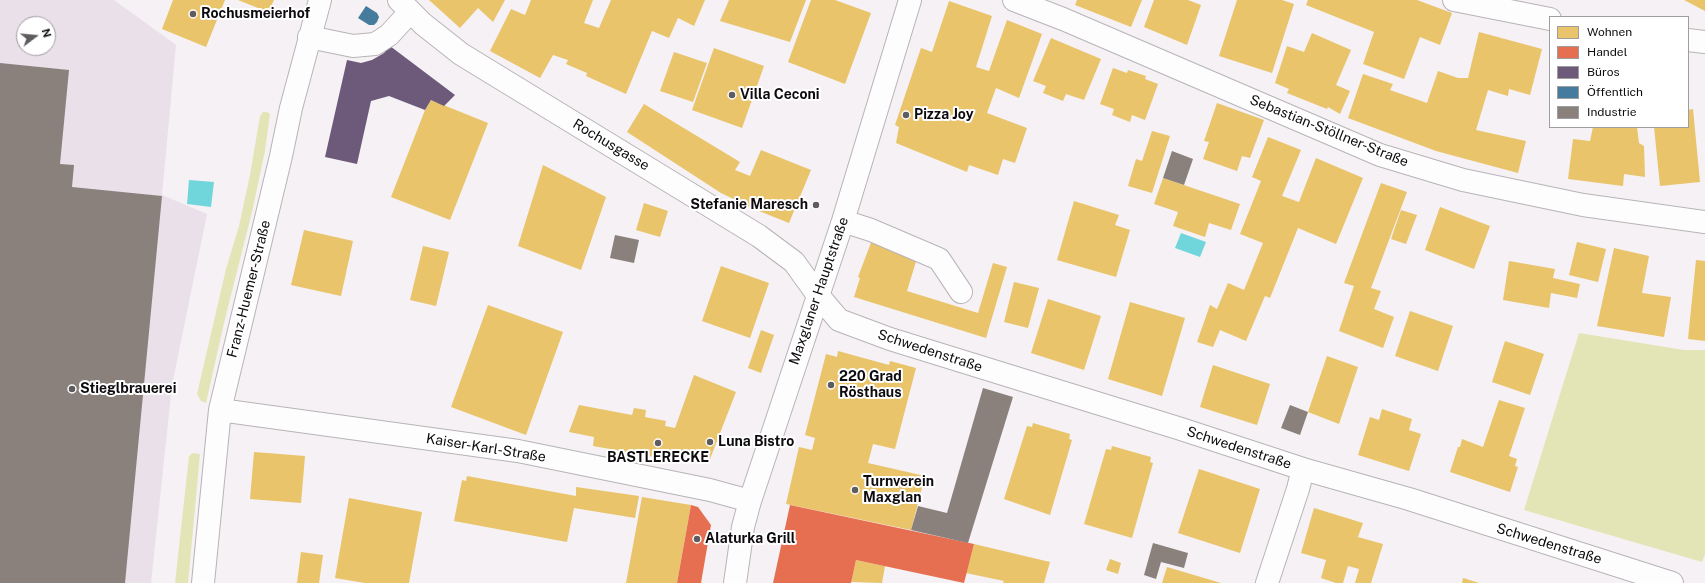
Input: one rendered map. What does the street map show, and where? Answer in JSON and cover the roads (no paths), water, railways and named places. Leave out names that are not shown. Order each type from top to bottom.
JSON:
[{"type":"street","name":"Franz-Huemer-Straße","points":[[203,583],[220,410],[309,37],[320,0]]},
{"type":"street","name":"Maxglaner Hauptstraße","points":[[735,583],[743,527],[750,501],[843,221],[910,0]]},
{"type":"street","name":"Sebastian-Stöllner-Straße","points":[[1014,0],[1063,19],[1380,155],[1463,180],[1583,206],[1705,222]]},
{"type":"street","points":[[1454,0],[1549,19]]},
{"type":"street","points":[[309,37],[353,46],[375,44],[389,35],[404,6]]},
{"type":"street","name":"Rochusgasse","points":[[404,6],[423,24],[461,54],[759,236],[794,262],[818,294]]},
{"type":"street","points":[[1689,40],[1705,42]]},
{"type":"street","points":[[843,221],[871,230],[939,259],[961,292]]},
{"type":"street","name":"Schwedenstraße","points":[[818,294],[839,320],[890,339],[1182,428],[1303,469],[1409,499],[1672,583]]},
{"type":"street","name":"Kaiser-Karl-Straße","points":[[220,410],[518,451],[710,490],[750,501]]},
{"type":"street","points":[[1267,583],[1298,489],[1303,469]]},
{"type":"water","points":[[189,180],[214,182],[211,207],[187,204]]},
{"type":"water","points":[[1181,233],[1206,242],[1200,257],[1175,248]]},
{"type":"place","name":"Rochusmeierhof","points":[[193,14]]},
{"type":"place","name":"Villa Ceconi","points":[[732,95]]},
{"type":"place","name":"Pizza Joy","points":[[906,115]]},
{"type":"place","name":"Stefanie Maresch","points":[[816,205]]},
{"type":"place","name":"220 Grad Rösthaus","points":[[831,385]]},
{"type":"place","name":"Stieglbrauerei","points":[[72,389]]},
{"type":"place","name":"Luna Bistro","points":[[710,442]]},
{"type":"place","name":"BASTLERECKE","points":[[658,443]]},
{"type":"place","name":"Turnverein Maxglan","points":[[855,490]]},
{"type":"place","name":"Alaturka Grill","points":[[697,539]]}]
